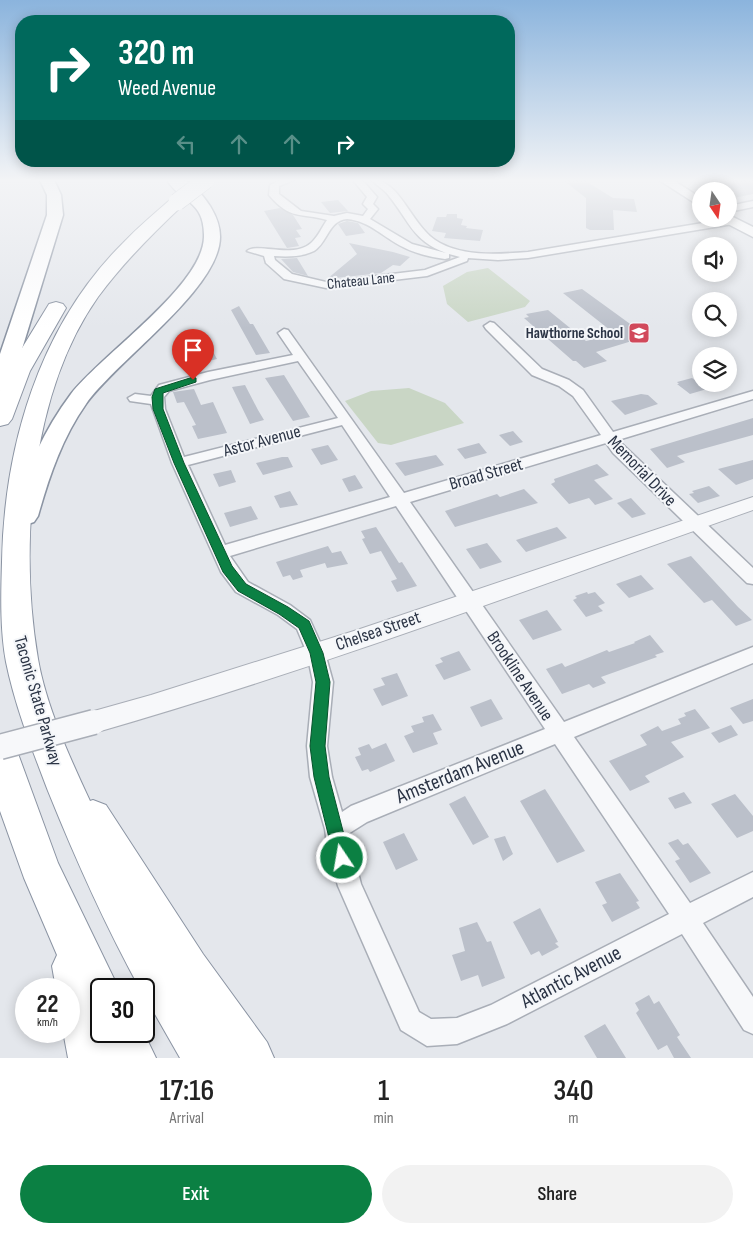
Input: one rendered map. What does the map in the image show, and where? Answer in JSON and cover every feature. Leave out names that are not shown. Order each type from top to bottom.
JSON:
[{"type":"highway","points":[[0,384],[50,229]]},
{"type":"highway","points":[[90,264],[124,229]]},
{"type":"highway","points":[[10,570],[9,515],[14,461],[27,411],[42,371],[66,326],[96,283],[142,229]]},
{"type":"highway","name":"Taconic State Parkway","points":[[207,1058],[126,920],[97,861],[51,752],[22,661],[10,570],[32,488],[49,447],[63,421],[99,374],[185,293],[197,278],[208,258],[213,239],[211,229]]},
{"type":"highway","points":[[0,419],[27,355],[67,294]]},
{"type":"highway","points":[[0,749],[30,844],[68,933],[90,978]]},
{"type":"highway","points":[[51,752],[188,969],[251,1058]]},
{"type":"highway","points":[[68,933],[91,1058]]},
{"type":"highway","points":[[124,1043],[132,1058]]},
{"type":"street","points":[[252,251],[282,254],[307,249],[315,245],[324,229]]},
{"type":"street","points":[[383,229],[396,239],[421,250],[467,256],[510,257],[661,229]]},
{"type":"street","points":[[417,229],[421,236],[447,249],[467,256]]},
{"type":"street","name":"Chateau Lane","points":[[270,253],[268,256],[270,261],[288,277],[326,285],[427,273],[467,256]]},
{"type":"street","name":"Memorial Drive","points":[[490,326],[537,372],[564,382],[578,393],[618,450],[753,578]]},
{"type":"street","name":"Brookline Avenue","points":[[284,333],[346,420],[685,917],[753,1021]]},
{"type":"street","points":[[135,398],[157,400],[159,391],[164,388],[208,376],[300,357]]},
{"type":"street","name":"Broad Street","points":[[219,553],[753,395]]},
{"type":"street","name":"Atlantic Avenue","points":[[157,400],[158,409],[179,463],[227,568],[242,587],[284,610],[304,625],[316,653],[323,682],[317,746],[321,777],[336,829],[338,844],[350,886],[410,1022],[427,1032],[457,1031],[498,1015],[685,917],[753,884]]},
{"type":"street","name":"Astor Avenue","points":[[179,463],[346,420]]},
{"type":"street","name":"Chelsea Street","points":[[0,749],[150,706],[316,653],[753,503]]},
{"type":"street","name":"Amsterdam Avenue","points":[[336,829],[360,814],[558,732],[753,655]]},
{"type":"green space","points":[[488,268],[530,301],[525,307],[468,322],[447,304],[443,286],[467,272]]},
{"type":"green space","points":[[409,388],[445,403],[464,423],[391,445],[378,443],[345,401],[371,391]]},
{"type":"building","points":[[275,229],[300,229],[296,230],[301,237],[295,238],[299,246],[287,248]]},
{"type":"building","points":[[342,229],[362,229],[365,233],[346,236]]},
{"type":"building","points":[[433,229],[483,230],[480,241],[444,238],[446,233],[432,231]]},
{"type":"building","points":[[349,243],[410,257],[400,266],[393,265],[381,273],[327,279],[357,254]]},
{"type":"building","points":[[297,258],[308,276],[293,272],[281,259]]},
{"type":"building","points":[[582,289],[644,334],[642,335],[645,337],[596,352],[607,361],[584,368],[576,361],[573,361],[524,318],[529,317],[526,314],[548,310],[586,341],[615,334],[563,293]]},
{"type":"building","points":[[239,306],[250,324],[253,324],[270,353],[256,355],[231,310]]},
{"type":"building","points":[[212,350],[217,359],[205,362],[200,352]]},
{"type":"building","points":[[284,375],[310,417],[293,421],[265,378]]},
{"type":"building","points":[[692,378],[692,392],[697,392],[690,394],[677,382]]},
{"type":"building","points":[[245,385],[264,420],[250,424],[232,387]]},
{"type":"building","points":[[194,389],[201,405],[213,402],[227,433],[198,439],[192,426],[196,425],[184,402],[177,403],[173,392]]},
{"type":"building","points":[[641,394],[648,395],[658,404],[625,415],[611,401]]},
{"type":"building","points":[[753,418],[753,435],[677,456],[685,462],[667,468],[650,449]]},
{"type":"building","points":[[513,431],[523,442],[510,446],[499,435]]},
{"type":"building","points":[[479,443],[487,453],[465,459],[457,449]]},
{"type":"building","points":[[328,445],[338,460],[321,465],[311,449]]},
{"type":"building","points":[[436,455],[444,465],[405,476],[395,463]]},
{"type":"building","points":[[288,457],[293,467],[263,475],[256,463]]},
{"type":"building","points":[[753,460],[753,479],[736,485],[718,469]]},
{"type":"building","points":[[597,464],[609,475],[594,480],[613,499],[595,505],[589,498],[569,504],[551,484],[555,482],[554,479]]},
{"type":"building","points":[[231,470],[236,482],[219,487],[213,474]]},
{"type":"building","points":[[355,475],[363,488],[349,492],[342,479]]},
{"type":"building","points":[[709,486],[720,496],[698,503],[689,494],[694,493],[692,491]]},
{"type":"building","points":[[524,489],[538,503],[455,527],[445,511],[497,494],[500,497]]},
{"type":"building","points":[[290,491],[298,505],[280,508],[274,496]]},
{"type":"building","points":[[631,498],[646,514],[632,518],[617,503]]},
{"type":"building","points":[[251,506],[258,519],[230,527],[224,513]]},
{"type":"building","points":[[376,527],[399,563],[402,562],[417,586],[397,592],[391,581],[397,579],[381,551],[370,554],[362,539],[365,538],[361,531]]},
{"type":"building","points":[[557,527],[567,538],[526,552],[516,540]]},
{"type":"building","points":[[487,543],[502,562],[480,569],[466,549]]},
{"type":"building","points":[[328,546],[332,553],[341,551],[348,564],[327,568],[325,563],[300,570],[303,577],[293,580],[290,575],[283,577],[276,562]]},
{"type":"building","points":[[691,556],[752,620],[736,626],[712,600],[704,603],[667,564]]},
{"type":"building","points":[[641,575],[654,589],[629,598],[616,584]]},
{"type":"building","points":[[587,592],[588,594],[595,592],[605,603],[598,606],[603,611],[586,617],[573,600],[577,598],[575,596]]},
{"type":"building","points":[[547,610],[562,630],[533,640],[519,620]]},
{"type":"building","points":[[650,635],[664,652],[655,655],[657,657],[601,677],[606,683],[593,688],[589,684],[562,694],[546,669],[562,663],[565,667],[607,650],[609,652],[635,643]]},
{"type":"building","points":[[459,651],[471,670],[444,680],[435,665],[443,662],[440,658]]},
{"type":"building","points":[[397,673],[408,696],[382,706],[373,689],[385,685],[381,678]]},
{"type":"building","points":[[491,699],[503,719],[481,727],[470,707]]},
{"type":"building","points":[[753,699],[753,721],[743,724],[730,708]]},
{"type":"building","points":[[695,709],[710,728],[671,742],[684,757],[645,776],[650,782],[630,791],[609,761],[647,745],[640,735],[658,726],[662,731],[681,724],[678,719],[686,716],[684,713]]},
{"type":"building","points":[[433,714],[442,730],[433,733],[438,744],[413,753],[404,736],[414,732],[411,726],[424,722],[422,717]]},
{"type":"building","points":[[731,725],[738,735],[719,743],[711,733]]},
{"type":"building","points":[[386,743],[395,761],[370,772],[368,769],[362,771],[355,757],[361,755],[358,748],[369,744],[372,749]]},
{"type":"building","points":[[545,789],[585,851],[557,863],[520,801]]},
{"type":"building","points":[[684,792],[692,803],[675,809],[668,798]]},
{"type":"building","points":[[735,794],[753,816],[753,831],[737,838],[711,804]]},
{"type":"building","points":[[465,796],[489,837],[473,845],[449,804]]},
{"type":"building","points":[[404,833],[418,860],[396,870],[383,842]]},
{"type":"building","points":[[505,836],[513,854],[503,861],[494,839]]},
{"type":"building","points":[[678,839],[683,845],[688,843],[711,873],[690,883],[675,861],[680,859],[668,843]]},
{"type":"building","points":[[620,873],[639,901],[636,902],[640,908],[612,922],[602,905],[607,903],[595,882]]},
{"type":"building","points":[[540,908],[558,942],[555,943],[559,947],[542,956],[539,951],[531,955],[513,922]]},
{"type":"building","points":[[477,922],[487,942],[491,941],[505,978],[482,987],[478,975],[461,981],[452,955],[465,951],[459,928]]},
{"type":"building","points":[[649,995],[654,1004],[659,1001],[680,1035],[677,1037],[691,1058],[674,1058],[667,1045],[658,1050],[636,1013],[639,1010],[635,1003]]},
{"type":"building","points":[[605,1024],[626,1058],[597,1058],[584,1036]]},
{"type":"place","name":"Hawthorne School","points":[[639,333]]},
{"type":"route","points":[[193,380],[159,391],[157,397],[158,409],[179,463],[227,568],[242,587],[264,601],[284,610],[304,625],[316,653],[323,682],[317,746],[321,777],[342,858]]}]
